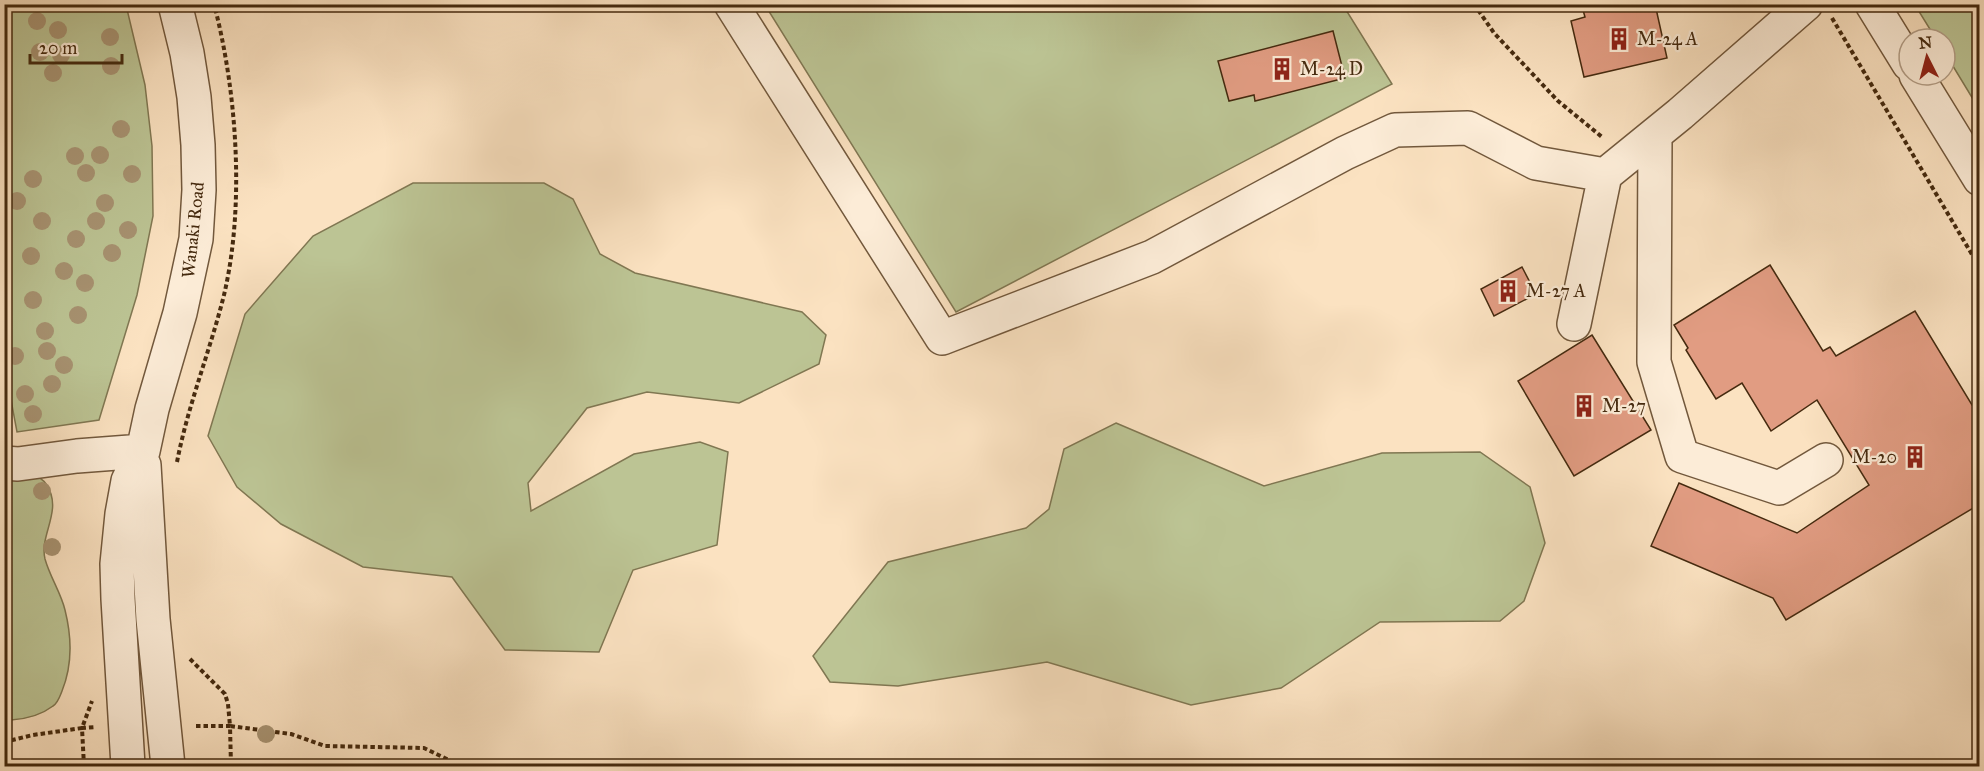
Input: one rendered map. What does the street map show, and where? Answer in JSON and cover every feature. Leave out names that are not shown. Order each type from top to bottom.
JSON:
[{"type":"street","name":"Wanaki Road","points":[[128,766],[117,564],[122,514],[128,481],[143,451],[152,409],[189,278],[199,190],[196,116],[187,53],[175,4]]},
{"type":"street","points":[[731,4],[942,338],[1152,257],[1345,153],[1395,130],[1468,128],[1536,163],[1616,166]]},
{"type":"street","points":[[1872,4],[1897,45]]},
{"type":"street","points":[[1574,324],[1616,166],[1818,10]]},
{"type":"street","points":[[1923,87],[1980,179]]},
{"type":"street","points":[[1655,135],[1654,362],[1682,456],[1779,488],[1826,460]]},
{"type":"street","name":"Wanaki Road","points":[[143,451],[153,619],[168,766]]},
{"type":"street","points":[[4,463],[18,464],[77,456],[143,451]]},
{"type":"path","points":[[175,473],[183,430],[224,295],[232,250],[236,142],[229,74],[214,4]]},
{"type":"path","points":[[1474,4],[1494,33],[1616,166]]},
{"type":"path","points":[[1818,10],[1980,268]]},
{"type":"path","points":[[188,658],[225,694],[230,726],[291,734],[325,746],[424,748],[461,766]]},
{"type":"green space","points":[[8,5],[126,5],[145,85],[152,146],[153,216],[137,295],[99,420],[17,432],[4,363],[4,7]]},
{"type":"green space","points":[[765,5],[1343,5],[1392,84],[956,312]]},
{"type":"green space","points":[[1915,5],[1979,5],[1979,109],[1957,73],[1957,27],[1929,27]]},
{"type":"green space","points":[[413,183],[544,183],[573,199],[600,254],[635,273],[802,312],[826,335],[819,364],[739,403],[647,392],[587,408],[528,483],[531,511],[634,454],[700,442],[728,452],[717,545],[633,570],[599,652],[505,650],[452,577],[363,567],[281,524],[237,487],[208,436],[245,314],[313,236]]},
{"type":"green space","points":[[1116,423],[1264,486],[1382,453],[1480,452],[1530,487],[1545,543],[1524,601],[1500,621],[1380,622],[1281,688],[1191,705],[1047,662],[898,686],[830,682],[813,656],[888,562],[1026,528],[1049,509],[1064,449]]},
{"type":"green space","points":[[4,470],[38,477],[46,484],[51,494],[53,503],[45,540],[45,559],[63,604],[70,641],[70,661],[59,699],[38,715],[11,720],[5,714]]},
{"type":"building","name":"M-24 A","points":[[1598,4],[1655,4],[1667,58],[1584,77],[1571,21],[1585,17],[1583,10],[1596,7],[1595,5]]},
{"type":"building","name":"M-24 D","points":[[1333,31],[1345,78],[1255,101],[1254,95],[1229,101],[1218,61]]},
{"type":"building","name":"M-20","points":[[1770,265],[1823,351],[1830,347],[1836,356],[1915,311],[1972,405],[1977,402],[1980,406],[1980,504],[1786,620],[1773,598],[1651,546],[1679,483],[1797,533],[1869,485],[1817,400],[1771,431],[1742,383],[1716,399],[1686,350],[1688,348],[1674,325]]},
{"type":"building","name":"M-27 A","points":[[1522,267],[1536,294],[1494,316],[1481,289]]},
{"type":"building","name":"M-27","points":[[1592,335],[1651,430],[1574,476],[1518,381]]},
{"type":"place","name":"M-24 A","points":[[1619,39]]},
{"type":"place","name":"M-24 D","points":[[1282,69]]},
{"type":"place","name":"M-27 A","points":[[1508,291]]},
{"type":"place","name":"M-27","points":[[1584,406]]},
{"type":"place","name":"M-20","points":[[1915,457]]}]
